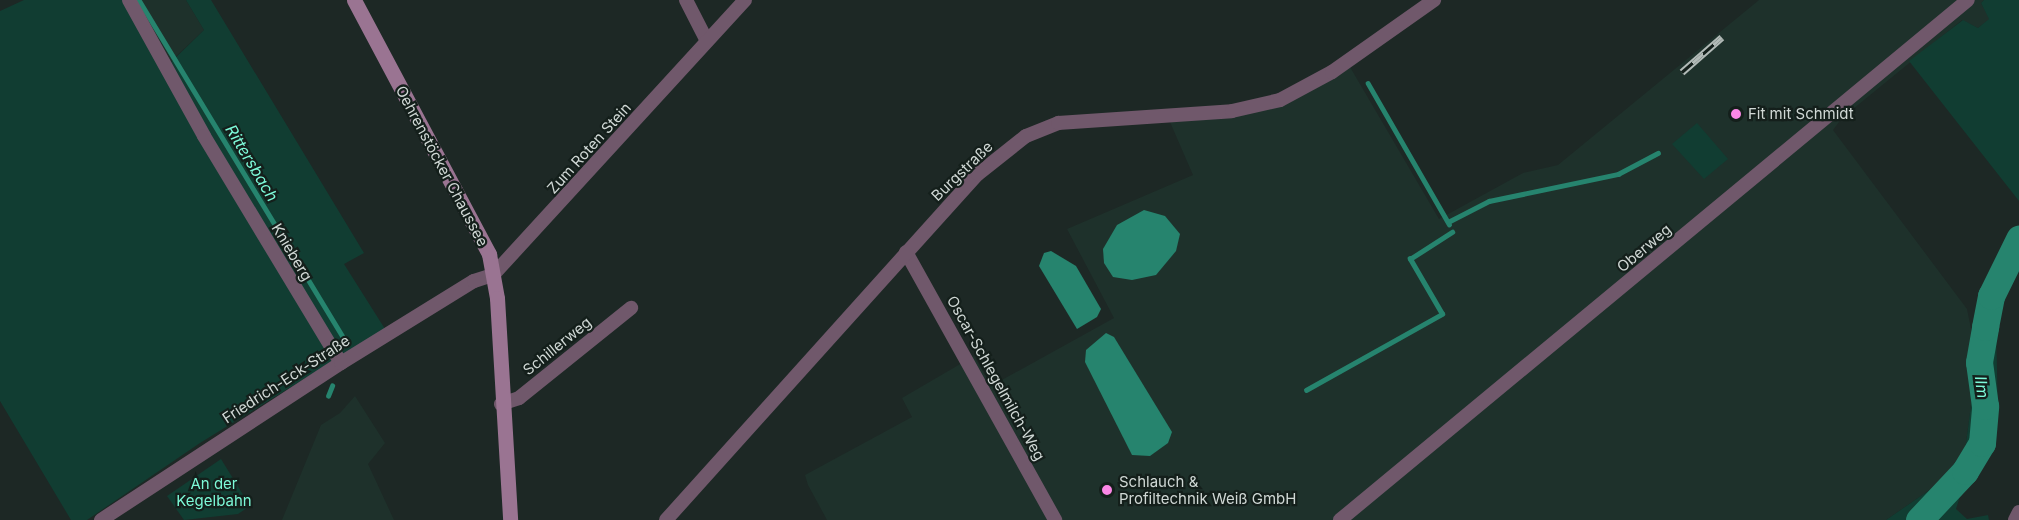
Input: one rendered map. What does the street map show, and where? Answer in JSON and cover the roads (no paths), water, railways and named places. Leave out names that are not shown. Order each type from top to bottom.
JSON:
[{"type":"street","name":"Knieberg","points":[[129,0],[204,136],[341,363]]},
{"type":"street","name":"Oehrenstöcker Chaussee","points":[[354,0],[489,254],[494,275],[510,520]]},
{"type":"street","points":[[686,0],[707,41]]},
{"type":"street","name":"Zum Roten Stein","points":[[494,275],[745,0]]},
{"type":"street","name":"Burgstraße","points":[[666,520],[978,174],[1041,128],[1232,111],[1280,100],[1304,90],[1434,0]]},
{"type":"street","name":"Oberweg","points":[[1340,520],[1968,0]]},
{"type":"street","name":"Oscar-Schlegelmilch-Weg","points":[[906,252],[1055,520]]},
{"type":"street","name":"Friedrich-Eck-Straße","points":[[101,520],[341,363],[474,280],[494,275]]},
{"type":"street","name":"Schillerweg","points":[[501,404],[519,398],[631,308]]},
{"type":"street","points":[[2015,520],[2019,512]]},
{"type":"waterway","name":"Rittersbach","points":[[139,0],[344,339]]},
{"type":"waterway","points":[[1368,83],[1449,224]]},
{"type":"waterway","points":[[1448,222],[1489,201],[1618,174],[1658,153]]},
{"type":"waterway","points":[[1306,390],[1442,314],[1410,259],[1452,232]]},
{"type":"waterway","name":"Ilm","points":[[1919,520],[1965,471],[1982,443],[1985,406],[1979,362],[1985,327],[1991,296],[2019,239]]},
{"type":"waterway","name":"Rittersbach","points":[[328,396],[332,386]]},
{"type":"railway","points":[[1682,72],[1722,37]]},
{"type":"place","name":"Fit mit Schmidt","points":[[1736,114]]},
{"type":"place","name":"Schlauch & Profiltechnik Weiß GmbH","points":[[1107,490]]},
{"type":"park label","name":"An der Kegelbahn","points":[[214,492]]}]
